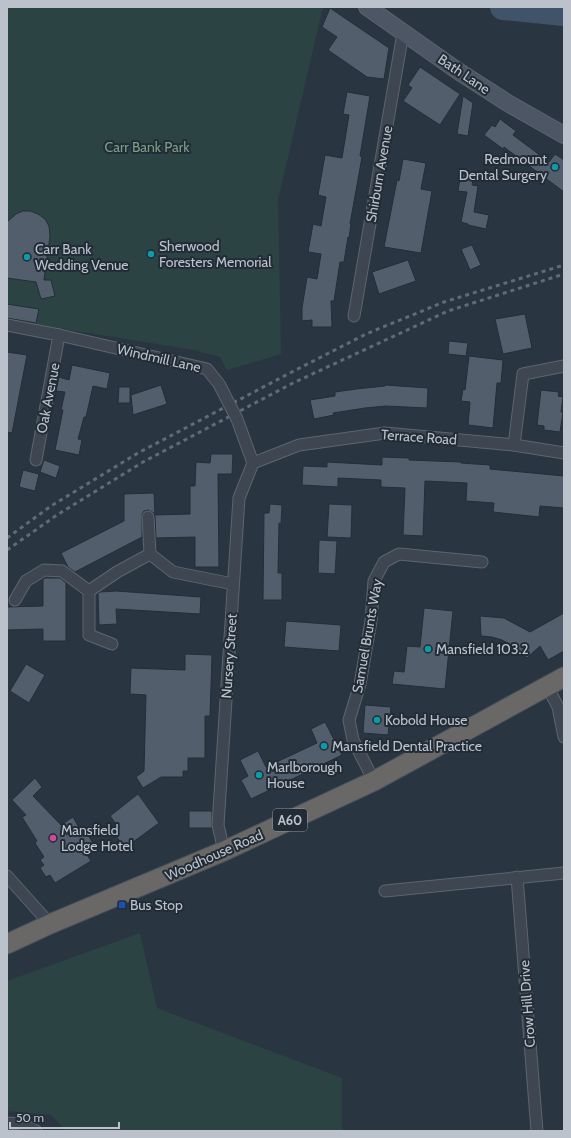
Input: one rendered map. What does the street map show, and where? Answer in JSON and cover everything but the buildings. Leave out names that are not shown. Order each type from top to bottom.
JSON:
[{"type":"highway","name":"Woodhouse Road","points":[[7,944],[50,924],[224,852],[374,781],[564,677]]},
{"type":"main road","name":"Bath Lane","points":[[367,7],[458,72],[564,135]]},
{"type":"street","name":"Shirburn Avenue","points":[[354,316],[403,33]]},
{"type":"street","name":"Windmill Lane","points":[[7,325],[59,335],[207,369],[219,384],[237,419],[254,463]]},
{"type":"street","name":"Oak Avenue","points":[[36,460],[59,335]]},
{"type":"street","points":[[514,445],[523,374],[564,366]]},
{"type":"street","name":"Terrace Road","points":[[254,463],[298,445],[385,433],[514,445],[564,454]]},
{"type":"street","name":"Nursery Street","points":[[224,852],[218,825],[239,498],[254,463]]},
{"type":"street","points":[[148,517],[150,554],[173,572],[234,584]]},
{"type":"street","points":[[89,591],[118,572],[150,554]]},
{"type":"street","name":"Samuel Brunts Way","points":[[374,781],[353,740],[349,720],[360,684],[366,652],[371,621],[374,580],[384,562],[399,554],[482,562]]},
{"type":"street","points":[[15,600],[26,581],[44,570],[62,570],[89,591]]},
{"type":"street","points":[[89,591],[89,635],[112,644]]},
{"type":"street","points":[[547,686],[558,707],[564,737]]},
{"type":"street","points":[[385,891],[564,873]]},
{"type":"street","points":[[7,876],[50,924]]},
{"type":"street","name":"Crow Hill Drive","points":[[517,877],[537,1131]]},
{"type":"street","points":[[7,1123],[21,1124],[36,1131]]},
{"type":"green space","name":"Carr Bank Park","points":[[7,7],[323,7],[278,200],[281,354],[227,370],[220,357],[194,350],[7,320]]},
{"type":"green space","points":[[140,933],[157,1008],[342,1078],[342,1131],[66,1131],[51,1115],[7,1111],[7,981]]},
{"type":"waterway","points":[[503,7],[564,13]]},
{"type":"railway","points":[[7,538],[51,506],[138,453],[366,334],[444,302],[564,265]]},
{"type":"railway","points":[[7,550],[57,515],[143,462],[293,383],[448,311],[564,274]]},
{"type":"place","name":"Redmount Dental Surgery","points":[[555,167]]},
{"type":"place","name":"Sherwood Foresters Memorial","points":[[151,254]]},
{"type":"place","name":"Carr Bank Wedding Venue","points":[[27,257]]},
{"type":"place","name":"Mansfield 103.2","points":[[428,649]]},
{"type":"place","name":"Kobold House","points":[[377,720]]},
{"type":"place","name":"Mansfield Dental Practice","points":[[324,746]]},
{"type":"place","name":"Marlborough House","points":[[259,775]]},
{"type":"place","name":"Mansfield Lodge Hotel","points":[[53,838]]},
{"type":"place","name":"Bus Stop","points":[[122,905]]}]
